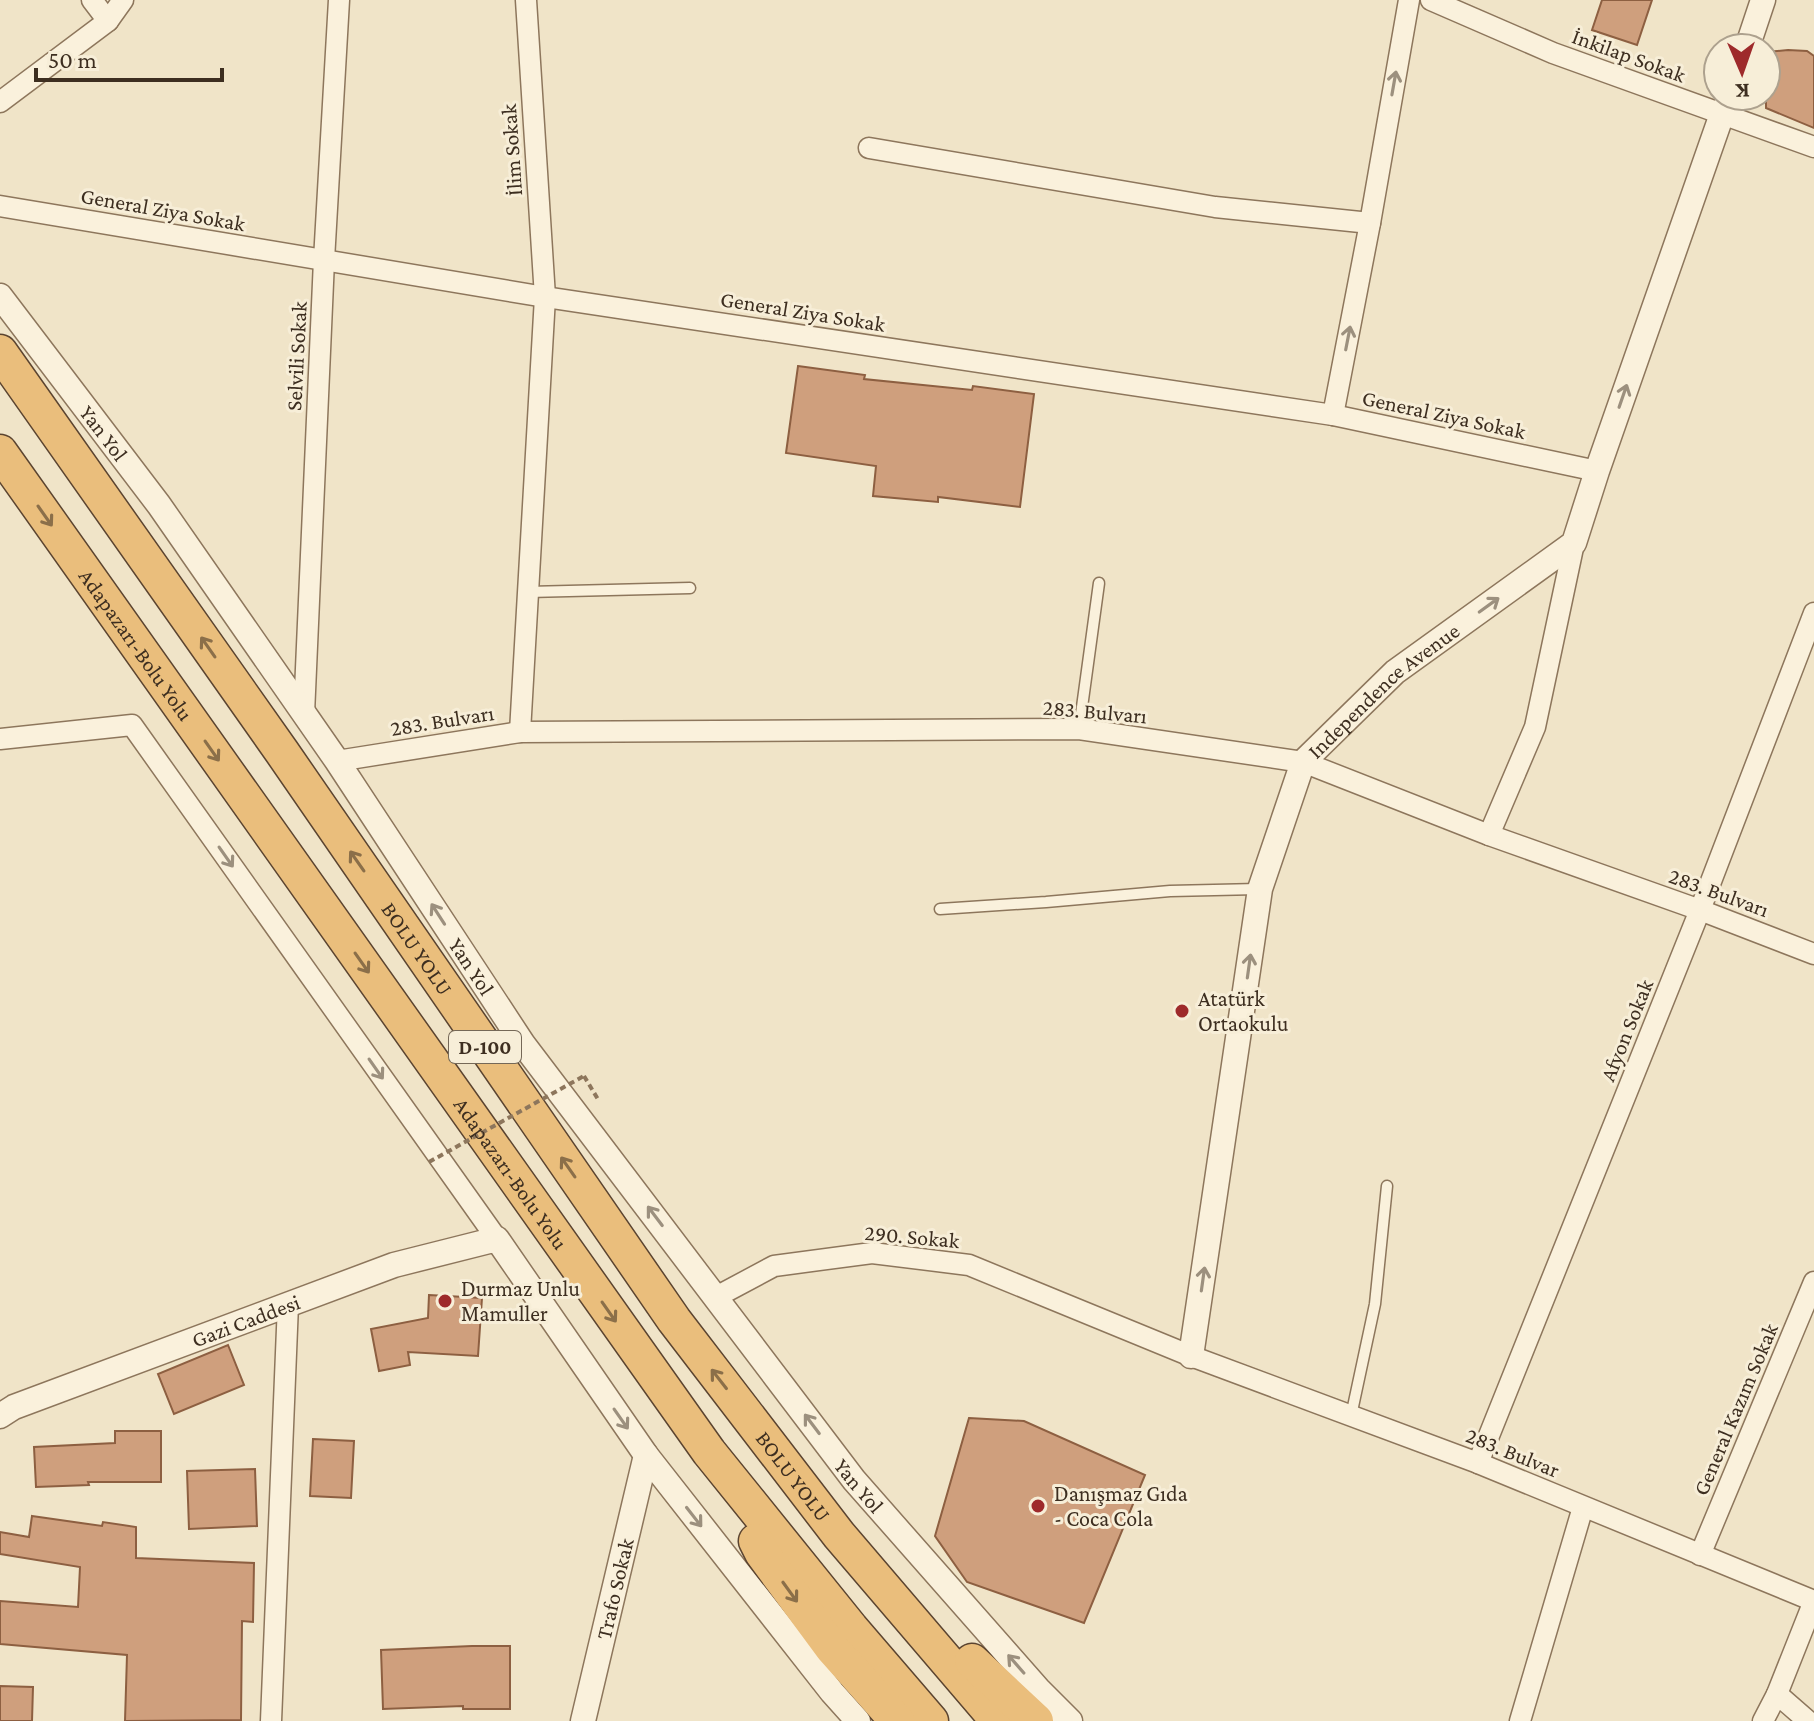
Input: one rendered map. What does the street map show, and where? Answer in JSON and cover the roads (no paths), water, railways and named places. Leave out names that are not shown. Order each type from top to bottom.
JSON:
[{"type":"highway","name":"BOLU YOLU","points":[[0,352],[282,752],[674,1320],[839,1535],[998,1721]]},
{"type":"highway","name":"Adapazarı-Bolu Yolu","points":[[0,452],[709,1452],[851,1628],[931,1721]]},
{"type":"highway","points":[[709,1452],[762,1553],[832,1648],[897,1721]]},
{"type":"highway","points":[[839,1535],[1036,1721]]},
{"type":"street","points":[[92,0],[108,21]]},
{"type":"street","points":[[0,102],[108,21],[123,0]]},
{"type":"street","name":"Selvili Sokak","points":[[304,714],[339,0]]},
{"type":"street","name":"İlim Sokak","points":[[520,732],[545,297],[526,0]]},
{"type":"street","points":[[1333,415],[1409,0]]},
{"type":"street","name":"İnkilap Sokak","points":[[1431,0],[1553,53],[1702,98]]},
{"type":"street","points":[[1752,32],[1763,0]]},
{"type":"street","points":[[1489,835],[1535,727],[1574,543],[1724,112]]},
{"type":"street","name":"İnkilap Sokak","points":[[1741,112],[1814,147]]},
{"type":"street","points":[[869,148],[1215,207],[1370,223]]},
{"type":"street","name":"General Ziya Sokak","points":[[0,206],[545,297],[1333,415],[1597,471]]},
{"type":"street","name":"Yan Yol","points":[[0,296],[159,505],[337,761],[523,1044],[854,1480],[1038,1689],[1070,1721]]},
{"type":"street","name":"Independence Avenue","points":[[1191,1356],[1260,889],[1303,762],[1395,672],[1574,543]]},
{"type":"street","name":"Afyon Sokak","points":[[1478,1463],[1700,910],[1814,613]]},
{"type":"street","points":[[0,739],[132,725],[497,1239],[646,1455],[858,1721]]},
{"type":"street","name":"283. Bulvarı","points":[[337,761],[520,732],[1079,729],[1303,762],[1489,835],[1814,954]]},
{"type":"street","name":"Gazi Caddesi","points":[[5,1409],[394,1265],[497,1239]]},
{"type":"street","name":"290. Sokak","points":[[716,1297],[774,1266],[788,1264],[872,1253],[955,1263],[969,1265],[1191,1356]]},
{"type":"street","name":"General Kazım Sokak","points":[[1700,1555],[1814,1282]]},
{"type":"street","points":[[271,1721],[288,1304]]},
{"type":"street","name":"283. Bulvar","points":[[1191,1356],[1478,1463],[1814,1601]]},
{"type":"street","name":"Trafo Sokak","points":[[583,1721],[646,1455]]},
{"type":"street","points":[[1520,1721],[1583,1507]]},
{"type":"street","points":[[1763,1721],[1814,1601]]},
{"type":"street","points":[[1777,1694],[1808,1721]]},
{"type":"lane","points":[[1079,729],[1099,583]]},
{"type":"lane","points":[[528,592],[690,588]]},
{"type":"lane","points":[[940,909],[1170,891],[1260,889]]},
{"type":"lane","points":[[1351,1416],[1375,1304],[1387,1186]]},
{"type":"place","name":"Atatürk Ortaokulu","points":[[1182,1011]]},
{"type":"place","name":"Durmaz Unlu Mamuller","points":[[445,1301]]},
{"type":"place","name":"Danışmaz Gıda - Coca Cola","points":[[1038,1506]]}]
